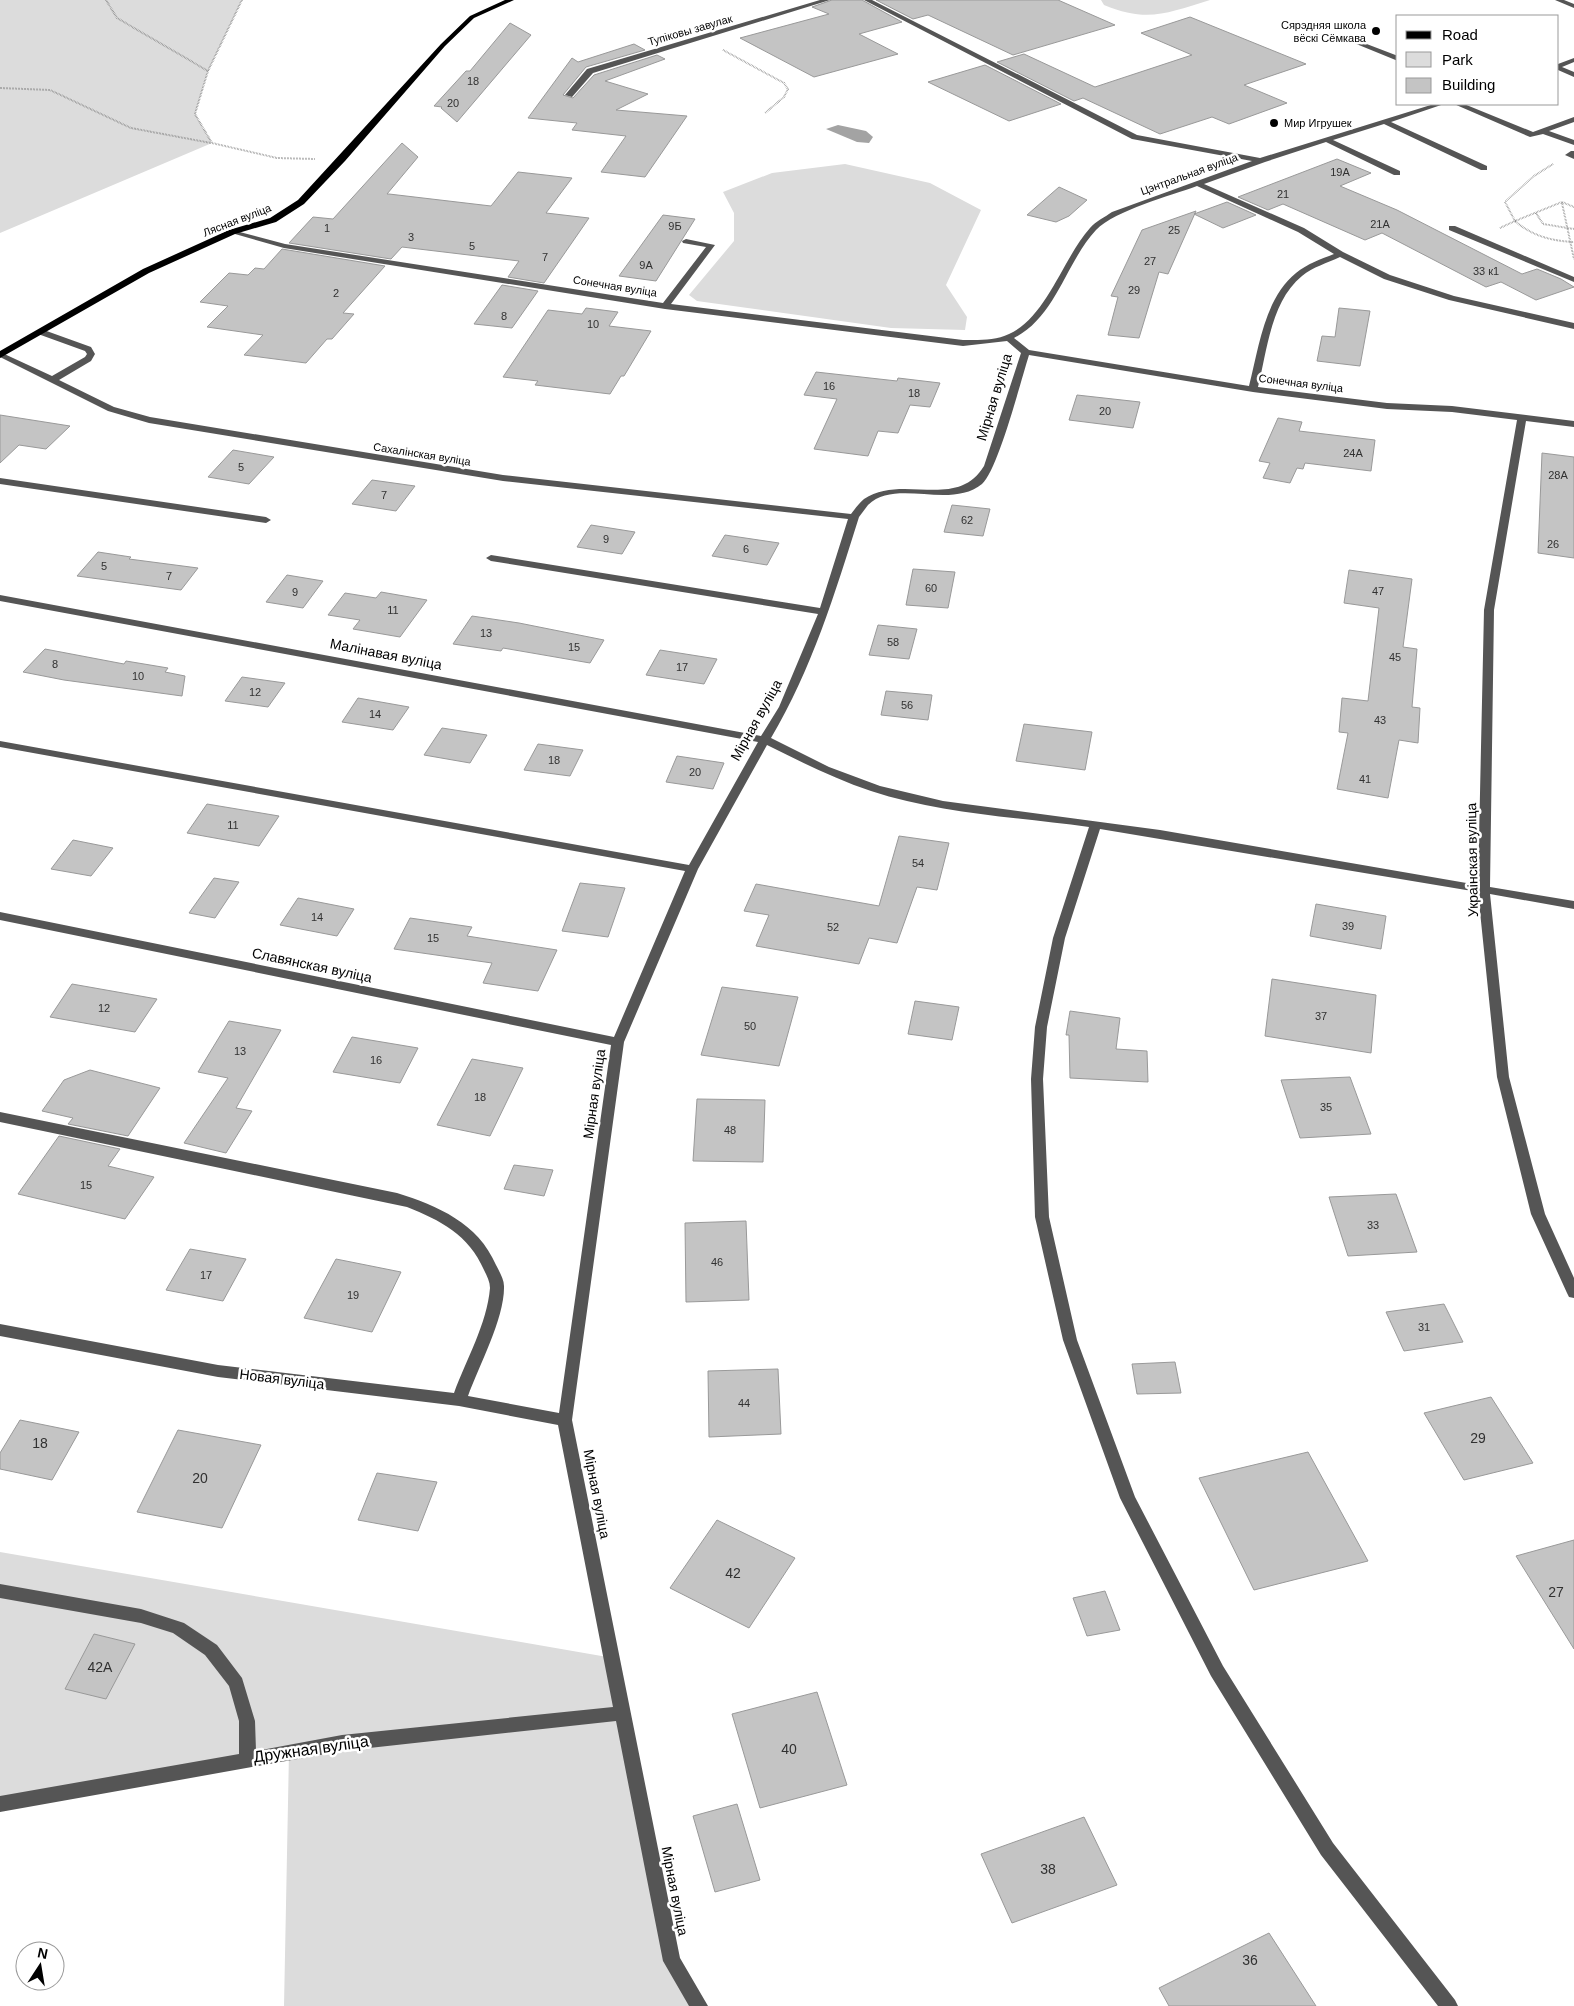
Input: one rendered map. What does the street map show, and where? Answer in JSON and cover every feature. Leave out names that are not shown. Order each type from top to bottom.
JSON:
[{"type":"main road","name":"Лясная вуліца","points":[[1,354],[146,271],[232,232],[273,220],[301,202],[342,160],[442,45],[472,18],[511,0]]},
{"type":"street","name":"Тупіковы завулак","points":[[569,95],[590,71],[698,37],[828,0]]},
{"type":"street","points":[[867,0],[1135,137],[1262,160]]},
{"type":"street","points":[[1558,0],[1574,6]]},
{"type":"street","points":[[1351,40],[1396,58]]},
{"type":"street","points":[[1559,67],[1574,60]]},
{"type":"street","points":[[1559,68],[1574,75]]},
{"type":"street","name":"Цэнтральная вуліца","points":[[1003,339],[1021,332],[1042,307],[1073,256],[1094,228],[1115,214],[1262,160],[1438,105]]},
{"type":"street","points":[[1460,105],[1532,135],[1574,119]]},
{"type":"street","points":[[1385,122],[1484,168]]},
{"type":"street","points":[[1542,131],[1574,143]]},
{"type":"street","points":[[1327,140],[1396,173]]},
{"type":"street","points":[[1196,183],[1301,230],[1340,254],[1387,278],[1452,298],[1574,326]]},
{"type":"street","points":[[1452,228],[1574,280]]},
{"type":"street","name":"Сонечная вуліца","points":[[232,232],[284,246],[666,306],[963,343],[1003,339]]},
{"type":"street","points":[[666,306],[711,244],[686,241]]},
{"type":"street","points":[[1253,389],[1269,325],[1281,296],[1298,275],[1340,254]]},
{"type":"street","points":[[41,332],[88,349],[91,354],[88,359],[52,380]]},
{"type":"street","name":"Мірная вуліца","points":[[699,2006],[672,1960],[565,1420],[618,1042],[692,869],[732,795],[784,708],[824,612],[854,517],[860,506],[871,497],[891,492],[964,489],[979,481],[989,466],[1026,352],[1003,339]]},
{"type":"street","name":"Сонечная вуліца","points":[[1026,352],[1253,389],[1387,406],[1452,409],[1574,424]]},
{"type":"street","name":"Сахалінская вуліца","points":[[1,354],[110,409],[149,420],[503,478],[854,517]]},
{"type":"street","name":"Украінская вуліца","points":[[1522,417],[1489,610],[1484,892],[1503,1077],[1538,1214],[1574,1293]]},
{"type":"street","points":[[0,481],[266,520]]},
{"type":"street","points":[[491,558],[824,612]]},
{"type":"street","name":"Малінавая вуліца","points":[[0,598],[766,740],[825,769],[876,789],[943,805],[1160,834],[1484,892],[1574,905]]},
{"type":"street","points":[[0,744],[692,869]]},
{"type":"street","points":[[1095,826],[1059,938],[1041,1027],[1037,1079],[1042,1217],[1070,1340],[1128,1498],[1218,1672],[1327,1849],[1449,2006]]},
{"type":"street","name":"Славянская вуліца","points":[[0,916],[618,1042]]},
{"type":"street","points":[[0,1118],[397,1198],[442,1216],[465,1230],[487,1255],[497,1286],[488,1320],[458,1400]]},
{"type":"street","name":"Новая вуліца","points":[[0,1330],[218,1371],[458,1400],[565,1420]]},
{"type":"street","points":[[0,1591],[141,1616],[178,1628],[211,1650],[236,1684],[248,1720],[248,1758]]},
{"type":"street","name":"Дружная вуліца","points":[[0,1804],[248,1758],[342,1744],[624,1712]]},
{"type":"path","points":[[106,0],[117,18],[208,72]]},
{"type":"path","points":[[212,143],[195,114],[208,72],[242,0]]},
{"type":"path","points":[[698,37],[784,83],[788,88],[784,97],[765,113]]},
{"type":"path","points":[[0,88],[50,90],[131,128],[212,143],[277,158],[342,160]]},
{"type":"path","points":[[1572,155],[1534,176],[1505,202],[1515,221],[1525,231],[1572,242]]},
{"type":"path","points":[[1475,238],[1562,202],[1574,207]]},
{"type":"path","points":[[1562,202],[1572,242],[1574,260]]},
{"type":"path","points":[[1536,213],[1542,224],[1568,230],[1574,229]]},
{"type":"green space","points":[[0,0],[242,0],[208,71],[195,114],[212,143],[0,233]]},
{"type":"green space","points":[[1101,0],[1210,0],[1169,12],[1146,15],[1133,14],[1104,5]]},
{"type":"green space","points":[[845,164],[930,183],[981,210],[946,285],[967,317],[965,330],[891,328],[697,301],[689,295],[734,241],[734,213],[723,192],[772,173]]},
{"type":"green space","points":[[0,1552],[613,1658],[672,1960],[699,2006],[284,2006],[289,1752],[0,1804]]},
{"type":"shaded area","points":[[838,125],[866,131],[873,137],[869,143],[857,142],[826,129]]},
{"type":"building","points":[[832,0],[862,0],[902,22],[859,34],[898,54],[814,77],[740,38],[829,14],[812,7]]},
{"type":"building","points":[[876,0],[1058,0],[1115,25],[1013,55],[928,15],[913,19]]},
{"type":"building","points":[[1190,17],[1306,64],[1244,85],[1287,103],[1229,124],[1212,117],[1160,134],[1083,98],[1074,101],[997,62],[1024,54],[1095,87],[1192,55],[1141,33]]},
{"type":"building","points":[[510,23],[531,35],[457,122],[442,107],[434,106],[466,71],[470,71]]},
{"type":"building","points":[[634,44],[645,50],[586,67],[563,95],[573,98],[594,75],[657,55],[665,59],[605,81],[648,94],[616,110],[687,116],[645,177],[601,172],[626,136],[572,130],[577,123],[528,118],[572,58],[578,62]]},
{"type":"building","points":[[985,65],[1061,104],[1009,121],[928,82]]},
{"type":"building","points":[[402,143],[418,157],[387,194],[491,206],[518,172],[572,178],[546,213],[589,218],[544,283],[508,277],[519,261],[402,247],[391,259],[289,243],[313,217],[333,219]]},
{"type":"building","points":[[1337,159],[1371,173],[1340,186],[1397,210],[1522,274],[1537,269],[1561,279],[1574,287],[1536,300],[1501,282],[1486,287],[1382,233],[1365,240],[1283,204],[1268,210],[1238,197]]},
{"type":"building","points":[[1059,187],[1087,200],[1069,216],[1056,222],[1027,215]]},
{"type":"building","points":[[1227,202],[1256,215],[1223,228],[1194,214]]},
{"type":"building","points":[[1196,211],[1168,274],[1159,272],[1139,338],[1108,335],[1118,297],[1111,296],[1142,230]]},
{"type":"building","points":[[663,215],[695,219],[656,281],[619,276]]},
{"type":"building","points":[[282,249],[385,266],[343,313],[354,314],[332,339],[327,339],[306,363],[244,355],[263,335],[207,327],[228,306],[200,302],[229,273],[248,275],[255,268],[264,269]]},
{"type":"building","points":[[502,285],[538,291],[512,328],[474,324]]},
{"type":"building","points":[[586,308],[618,312],[609,326],[651,331],[624,376],[621,376],[610,394],[535,385],[538,381],[503,377],[548,310],[582,314]]},
{"type":"building","points":[[1339,308],[1370,311],[1360,366],[1317,361],[1322,336],[1335,337]]},
{"type":"building","points":[[816,372],[897,381],[898,378],[940,383],[930,407],[910,405],[898,433],[878,431],[868,456],[814,449],[837,399],[804,395]]},
{"type":"building","points":[[1077,395],[1140,402],[1133,428],[1069,420]]},
{"type":"building","points":[[0,415],[70,426],[46,449],[19,445],[0,463]]},
{"type":"building","points":[[1278,418],[1302,422],[1299,431],[1375,440],[1371,471],[1305,463],[1303,469],[1297,468],[1290,483],[1263,478],[1270,463],[1259,461]]},
{"type":"building","points":[[233,450],[274,457],[249,484],[208,477]]},
{"type":"building","points":[[1542,453],[1574,457],[1574,558],[1538,553]]},
{"type":"building","points":[[372,480],[415,486],[396,511],[352,504]]},
{"type":"building","points":[[952,505],[990,509],[983,536],[944,532]]},
{"type":"building","points":[[591,525],[635,532],[622,554],[577,547]]},
{"type":"building","points":[[725,535],[779,543],[767,565],[712,556]]},
{"type":"building","points":[[98,552],[131,557],[129,559],[198,568],[181,590],[77,576]]},
{"type":"building","points":[[913,569],[955,572],[948,608],[906,605]]},
{"type":"building","points":[[1349,570],[1412,579],[1403,647],[1417,649],[1412,707],[1420,708],[1418,743],[1399,740],[1388,798],[1337,789],[1348,733],[1339,732],[1342,698],[1368,701],[1379,608],[1344,603]]},
{"type":"building","points":[[287,575],[323,581],[303,608],[266,602]]},
{"type":"building","points":[[381,592],[427,600],[400,637],[353,629],[360,620],[328,615],[345,593],[376,598]]},
{"type":"building","points":[[472,616],[519,623],[604,640],[590,663],[503,648],[501,651],[453,644]]},
{"type":"building","points":[[878,625],[917,629],[909,659],[869,655]]},
{"type":"building","points":[[45,649],[124,664],[126,661],[168,668],[165,672],[185,676],[182,696],[64,680],[23,672]]},
{"type":"building","points":[[660,650],[717,659],[704,684],[646,675]]},
{"type":"building","points":[[242,677],[285,683],[268,707],[225,701]]},
{"type":"building","points":[[886,691],[932,695],[928,720],[881,715]]},
{"type":"building","points":[[358,698],[409,707],[393,730],[342,722]]},
{"type":"building","points":[[1024,724],[1092,732],[1085,770],[1016,761]]},
{"type":"building","points":[[442,728],[487,735],[470,763],[424,755]]},
{"type":"building","points":[[538,744],[583,750],[570,776],[524,770]]},
{"type":"building","points":[[677,756],[724,763],[713,789],[666,782]]},
{"type":"building","points":[[207,804],[279,816],[259,846],[187,833]]},
{"type":"building","points":[[899,836],[949,843],[937,890],[917,887],[897,943],[869,938],[859,964],[756,946],[769,915],[744,911],[756,884],[879,906]]},
{"type":"building","points":[[73,840],[113,848],[91,876],[51,869]]},
{"type":"building","points":[[214,878],[239,882],[215,918],[189,913]]},
{"type":"building","points":[[580,883],[625,888],[608,937],[562,931]]},
{"type":"building","points":[[298,898],[354,909],[337,936],[280,925]]},
{"type":"building","points":[[1316,904],[1386,916],[1381,949],[1310,936]]},
{"type":"building","points":[[410,918],[472,927],[467,936],[557,950],[538,991],[483,983],[492,963],[394,949]]},
{"type":"building","points":[[1272,979],[1376,995],[1371,1053],[1265,1036]]},
{"type":"building","points":[[72,984],[157,999],[135,1032],[50,1017]]},
{"type":"building","points":[[722,987],[798,997],[779,1066],[701,1055]]},
{"type":"building","points":[[915,1001],[959,1007],[952,1040],[908,1034]]},
{"type":"building","points":[[1070,1011],[1120,1018],[1116,1049],[1147,1051],[1148,1082],[1070,1078],[1069,1035],[1066,1035]]},
{"type":"building","points":[[229,1021],[281,1030],[236,1108],[252,1111],[226,1153],[184,1143],[228,1078],[198,1072]]},
{"type":"building","points":[[352,1037],[418,1048],[400,1083],[333,1072]]},
{"type":"building","points":[[472,1059],[523,1068],[490,1136],[437,1125]]},
{"type":"building","points":[[90,1070],[160,1088],[128,1136],[68,1124],[73,1118],[42,1111],[64,1080]]},
{"type":"building","points":[[1350,1077],[1371,1134],[1300,1138],[1281,1080]]},
{"type":"building","points":[[697,1099],[765,1100],[763,1162],[693,1161]]},
{"type":"building","points":[[59,1136],[120,1149],[108,1166],[154,1177],[125,1219],[18,1194]]},
{"type":"building","points":[[514,1165],[553,1170],[544,1196],[504,1189]]},
{"type":"building","points":[[1396,1194],[1417,1252],[1348,1256],[1329,1197]]},
{"type":"building","points":[[746,1221],[749,1300],[686,1302],[685,1223]]},
{"type":"building","points":[[190,1249],[246,1259],[223,1301],[166,1290]]},
{"type":"building","points":[[336,1259],[401,1272],[372,1332],[304,1318]]},
{"type":"building","points":[[1444,1304],[1463,1342],[1404,1351],[1386,1312]]},
{"type":"building","points":[[1175,1362],[1181,1393],[1137,1394],[1132,1364]]},
{"type":"building","points":[[778,1369],[781,1434],[709,1437],[708,1371]]},
{"type":"building","points":[[1491,1397],[1533,1463],[1464,1480],[1424,1413]]},
{"type":"building","points":[[20,1420],[79,1432],[52,1480],[0,1469],[0,1453]]},
{"type":"building","points":[[178,1430],[261,1445],[222,1528],[137,1512]]},
{"type":"building","points":[[1308,1452],[1368,1561],[1254,1590],[1199,1478]]},
{"type":"building","points":[[377,1473],[437,1482],[418,1531],[358,1520]]},
{"type":"building","points":[[717,1520],[795,1558],[749,1628],[670,1588]]},
{"type":"building","points":[[1574,1540],[1574,1649],[1516,1556]]},
{"type":"building","points":[[1105,1591],[1120,1630],[1087,1636],[1073,1598]]},
{"type":"building","points":[[94,1634],[135,1644],[106,1699],[65,1689]]},
{"type":"building","points":[[817,1692],[847,1785],[760,1808],[732,1714]]},
{"type":"building","points":[[737,1804],[760,1880],[715,1892],[693,1816]]},
{"type":"building","points":[[1084,1817],[1117,1885],[1012,1923],[981,1854]]},
{"type":"building","points":[[1269,1933],[1316,2006],[1169,2006],[1159,1988]]},
{"type":"place","name":"Сярэдняя школа вёскі Сёмкава","points":[[1376,31]]},
{"type":"place","name":"Мир Игрушек","points":[[1274,123]]}]
